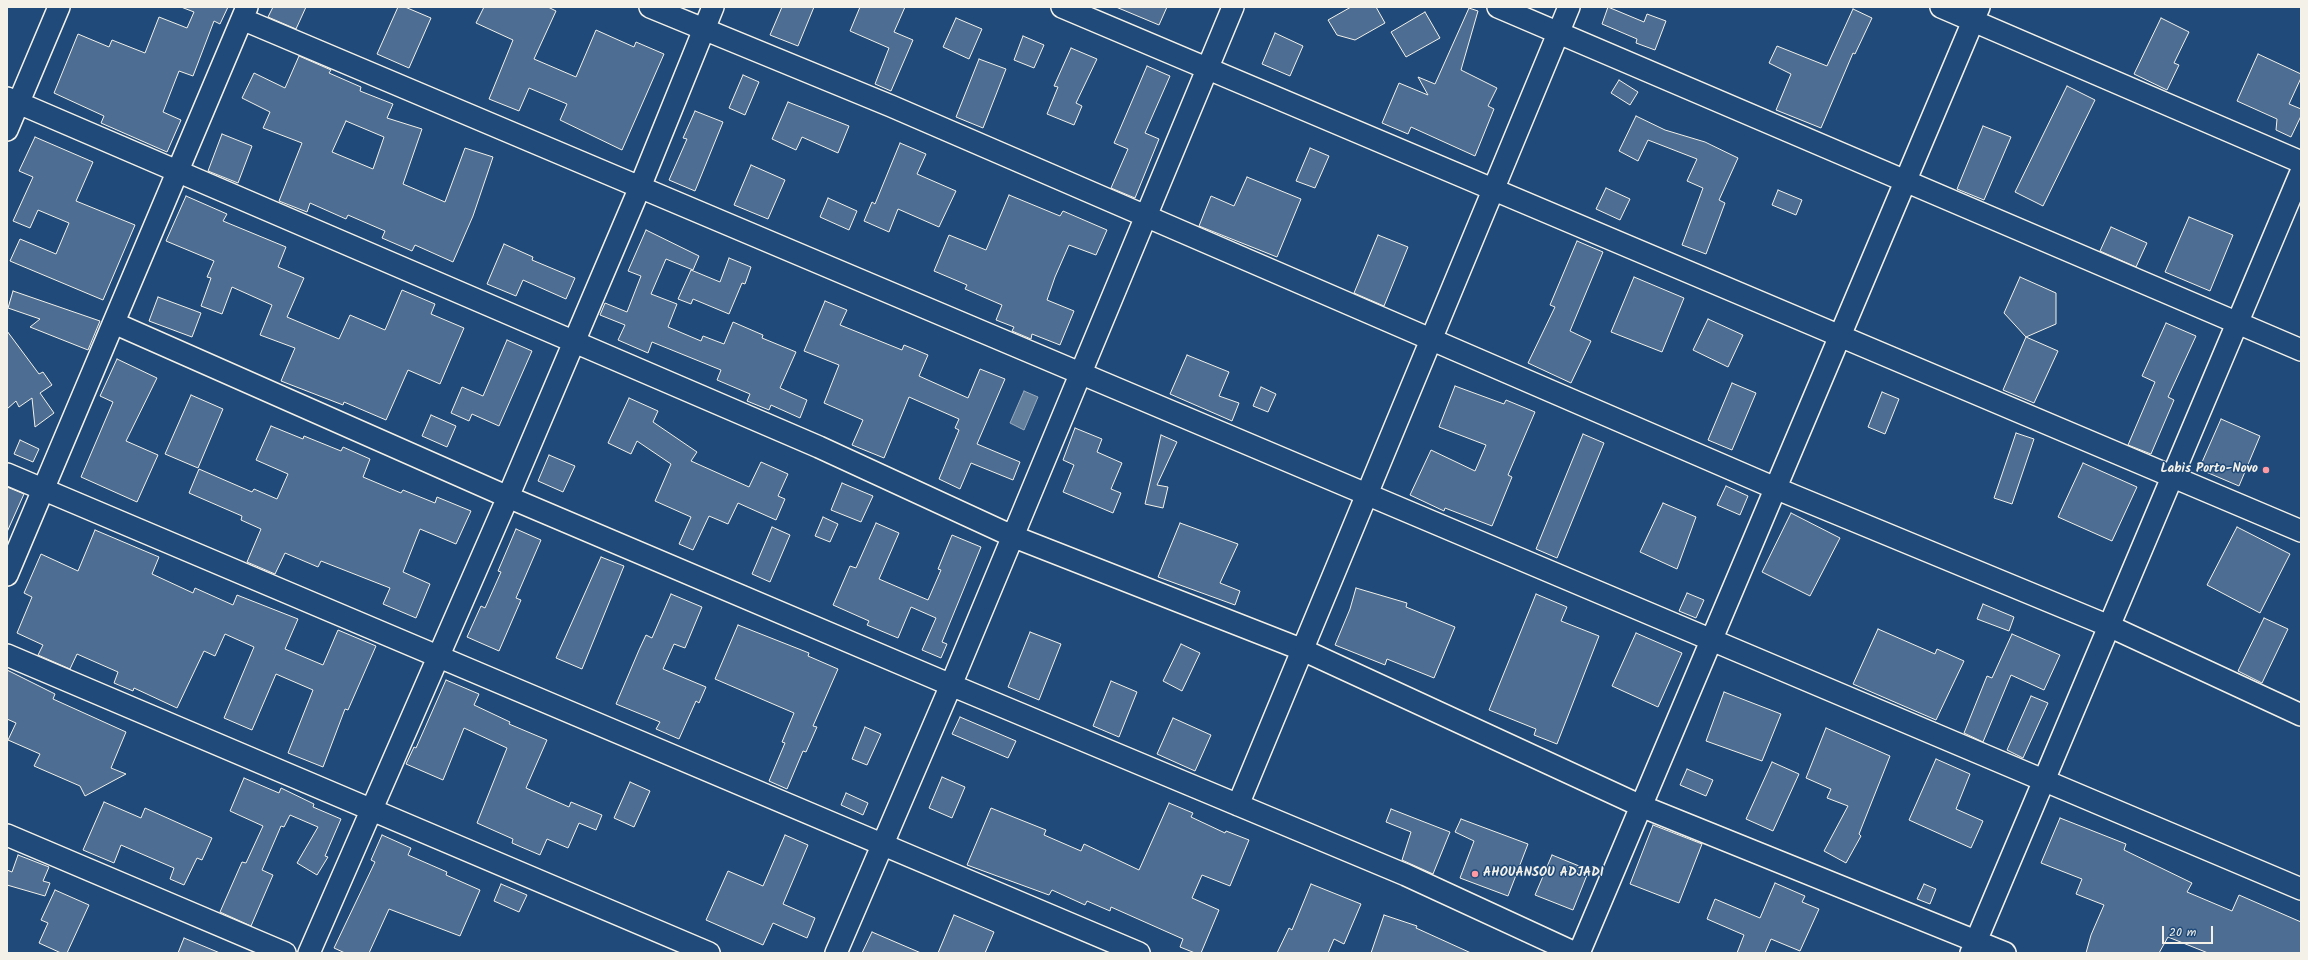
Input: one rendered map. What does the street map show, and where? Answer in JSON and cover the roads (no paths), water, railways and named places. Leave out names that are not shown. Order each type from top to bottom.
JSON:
[{"type":"street","points":[[7,130],[13,101],[59,7]]},
{"type":"street","points":[[650,7],[1146,216],[1430,341],[1775,488],[2109,626],[2301,715]]},
{"type":"street","points":[[309,953],[370,809],[508,497],[640,187],[713,7]]},
{"type":"street","points":[[1062,7],[2301,531]]},
{"type":"street","points":[[836,953],[951,685],[1233,7]]},
{"type":"street","points":[[1498,7],[2301,350]]},
{"type":"street","points":[[1238,805],[1569,7]]},
{"type":"street","points":[[1941,7],[1976,14],[2301,162]]},
{"type":"street","points":[[7,575],[244,13],[640,187],[2301,889]]},
{"type":"street","points":[[1579,953],[1976,14]]},
{"type":"street","points":[[13,101],[819,447],[1012,536],[1303,650],[1641,806],[1973,947],[2005,953]]},
{"type":"street","points":[[1973,947],[2301,172]]},
{"type":"street","points":[[114,323],[508,497],[951,685],[1406,875],[1575,953]]},
{"type":"street","points":[[7,474],[1138,953]]},
{"type":"street","points":[[7,655],[709,953]]},
{"type":"street","points":[[7,835],[285,953]]},
{"type":"water","points":[[1024,391],[1038,397],[1024,430],[1010,423]]},
{"type":"place","name":"Labis Porto-Novo","points":[[2266,470]]},
{"type":"place","name":"AHOUANSOU ADJADI","points":[[1475,874]]}]
